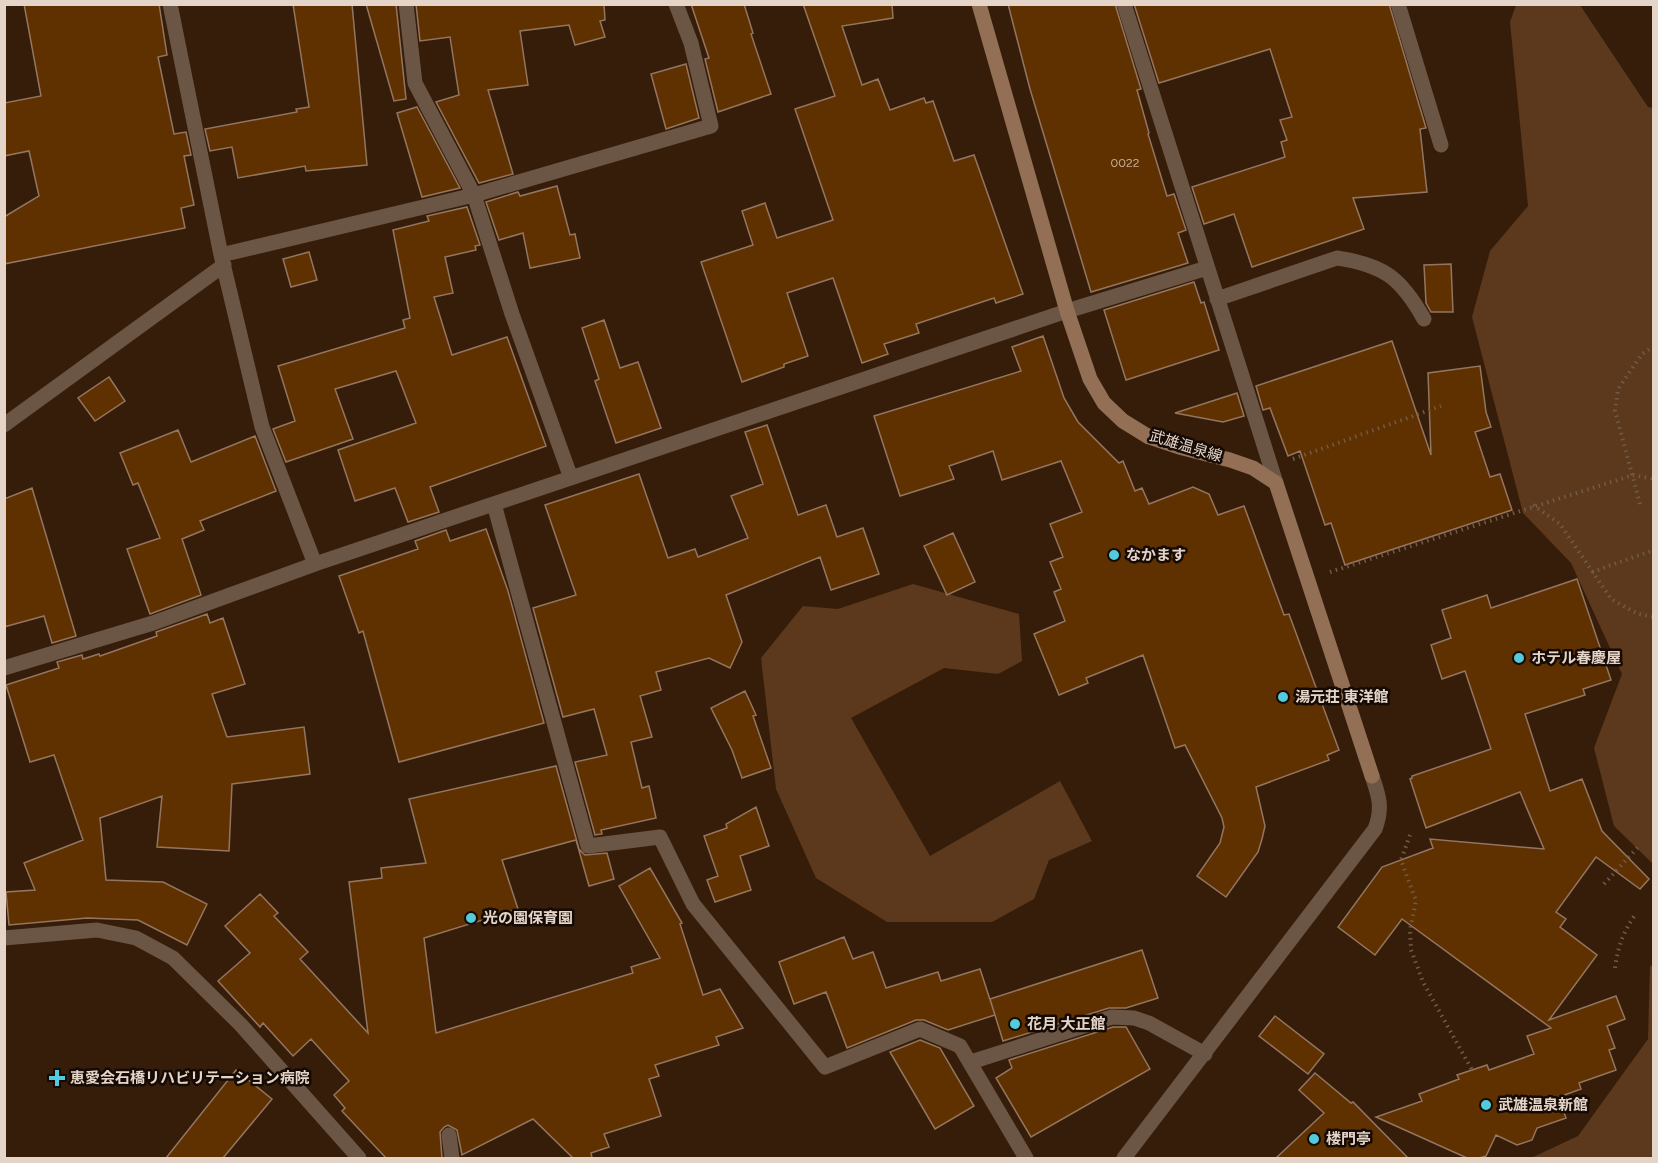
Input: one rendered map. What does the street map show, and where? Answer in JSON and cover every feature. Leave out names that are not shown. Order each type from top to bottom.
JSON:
[{"type":"main road","name":"武雄温泉線","points":[[979,4],[1067,311],[1090,379],[1104,403],[1123,421],[1149,437],[1253,468],[1276,483]]},
{"type":"main road","points":[[1276,483],[1372,776]]},
{"type":"street","points":[[170,4],[223,260],[262,427],[315,564]]},
{"type":"street","points":[[406,4],[415,82],[474,195],[512,314],[571,478]]},
{"type":"street","points":[[4,425],[223,260],[474,195],[711,126],[691,44],[676,4]]},
{"type":"street","points":[[1124,4],[1276,483]]},
{"type":"street","points":[[1398,4],[1441,145]]},
{"type":"street","points":[[1217,299],[1337,258],[1357,261],[1378,269],[1396,280],[1410,294],[1424,319]]},
{"type":"street","points":[[4,668],[153,623],[315,564],[1067,311],[1207,268]]},
{"type":"street","points":[[494,504],[588,846],[660,837],[693,904],[825,1066],[920,1029],[960,1046],[1026,1158]]},
{"type":"street","points":[[1124,1158],[1376,829],[1380,814],[1379,796],[1372,776]]},
{"type":"street","points":[[4,938],[97,930],[136,938],[173,958],[241,1025],[360,1158]]},
{"type":"street","points":[[971,1062],[1112,1017],[1134,1018],[1149,1023],[1205,1054]]},
{"type":"street","points":[[449,1135],[452,1158]]},
{"type":"path","points":[[1640,504],[1615,411],[1618,389],[1642,354],[1653,346]]},
{"type":"path","points":[[1293,459],[1441,406]]},
{"type":"path","points":[[1330,572],[1533,505],[1633,475],[1653,479]]},
{"type":"path","points":[[1533,505],[1560,524],[1611,599],[1638,614],[1653,617]]},
{"type":"path","points":[[1592,572],[1653,550]]},
{"type":"path","points":[[1410,835],[1401,860],[1416,901],[1410,930],[1411,950],[1423,982],[1472,1070]]},
{"type":"path","points":[[1604,884],[1640,845]]},
{"type":"path","points":[[1615,968],[1617,949],[1624,931],[1635,915]]},
{"type":"shaded area","points":[[1516,5],[1580,5],[1648,107],[1653,108],[1653,864],[1614,826],[1594,748],[1622,674],[1571,563],[1523,513],[1472,317],[1490,251],[1528,206],[1510,22]]},
{"type":"shaded area","points":[[913,584],[1019,614],[1022,661],[998,674],[944,668],[851,718],[930,856],[1060,781],[1092,841],[1049,860],[1034,899],[992,922],[887,922],[816,878],[776,789],[761,658],[803,606],[838,609]]},
{"type":"shaded area","points":[[1653,965],[1653,1158],[1531,1158],[1578,1136],[1648,1039],[1650,966]]},
{"type":"building","points":[[24,4],[159,4],[167,55],[158,57],[174,134],[186,132],[191,155],[184,156],[194,205],[181,208],[185,228],[4,264],[4,217],[39,196],[29,151],[4,156],[4,103],[41,96]]},
{"type":"building","points":[[293,4],[352,4],[367,165],[306,171],[305,166],[238,178],[232,147],[210,151],[205,129],[297,112],[296,109],[309,107]]},
{"type":"building","points":[[366,4],[396,4],[406,99],[394,101]]},
{"type":"building","points":[[416,4],[604,4],[605,20],[600,21],[605,37],[575,45],[569,25],[520,31],[528,85],[488,90],[513,174],[479,183],[436,102],[459,95],[450,37],[420,41]]},
{"type":"building","points":[[691,4],[744,4],[753,33],[751,34],[771,94],[718,112],[705,59],[709,58]]},
{"type":"building","points":[[803,4],[892,4],[893,18],[842,26],[862,85],[878,79],[890,110],[924,98],[926,103],[933,101],[954,161],[974,155],[1023,294],[996,303],[994,298],[916,324],[919,333],[884,344],[888,354],[862,363],[833,278],[787,293],[808,356],[742,382],[701,262],[753,245],[742,211],[765,203],[777,238],[833,220],[795,109],[835,96]]},
{"type":"building","points":[[1008,4],[1115,4],[1141,89],[1137,90],[1167,196],[1174,194],[1186,230],[1178,233],[1188,263],[1091,292],[1030,89]]},
{"type":"building","points":[[1134,4],[1389,4],[1426,128],[1420,129],[1427,192],[1353,198],[1364,229],[1252,267],[1234,214],[1204,224],[1192,187],[1285,157],[1281,142],[1287,140],[1280,120],[1292,117],[1270,49],[1159,83]]},
{"type":"building","points":[[686,64],[699,118],[666,129],[651,74]]},
{"type":"building","points":[[417,107],[460,188],[422,197],[397,113]]},
{"type":"building","points":[[557,186],[570,235],[575,234],[580,258],[530,268],[523,233],[499,240],[486,202],[518,192],[520,196]]},
{"type":"building","points":[[467,207],[480,245],[475,246],[476,250],[445,257],[453,293],[434,297],[452,355],[507,337],[546,446],[430,487],[439,512],[408,522],[395,488],[355,501],[338,450],[416,423],[396,371],[335,389],[353,439],[286,462],[273,429],[295,421],[278,366],[405,328],[403,320],[410,318],[393,230],[429,221],[427,216]]},
{"type":"building","points":[[309,252],[317,280],[291,287],[283,259]]},
{"type":"building","points":[[1451,264],[1453,312],[1431,312],[1426,303],[1424,265]]},
{"type":"building","points":[[1194,282],[1201,303],[1204,302],[1219,350],[1126,380],[1104,310]]},
{"type":"building","points":[[604,320],[620,368],[638,362],[661,428],[616,443],[595,381],[599,379],[582,328]]},
{"type":"building","points":[[1043,336],[1064,398],[1078,422],[1119,463],[1123,461],[1135,491],[1142,488],[1149,504],[1193,487],[1209,494],[1218,515],[1244,506],[1284,615],[1289,614],[1339,750],[1327,755],[1329,760],[1256,787],[1265,826],[1262,839],[1258,852],[1226,897],[1197,876],[1220,843],[1224,827],[1222,818],[1185,745],[1175,748],[1143,655],[1086,678],[1088,683],[1059,695],[1034,634],[1065,621],[1054,592],[1061,589],[1050,562],[1063,557],[1050,524],[1082,512],[1061,461],[1002,480],[993,451],[949,466],[954,479],[900,496],[874,416],[1021,371],[1012,347]]},
{"type":"building","points":[[1392,341],[1431,455],[1428,373],[1480,366],[1486,412],[1491,427],[1475,432],[1490,477],[1500,474],[1512,510],[1345,565],[1331,523],[1325,525],[1300,451],[1288,456],[1270,408],[1263,410],[1256,386]]},
{"type":"building","points":[[109,377],[125,401],[95,421],[78,398]]},
{"type":"building","points":[[1237,393],[1244,416],[1223,422],[1175,413]]},
{"type":"building","points":[[767,425],[798,515],[826,505],[837,537],[863,528],[879,574],[831,590],[820,557],[726,595],[742,642],[730,668],[709,658],[656,672],[661,690],[640,696],[652,737],[631,742],[642,788],[649,786],[656,818],[601,830],[602,834],[595,835],[575,762],[607,755],[594,709],[563,717],[533,608],[576,595],[545,505],[639,474],[668,558],[695,549],[698,557],[748,538],[731,496],[763,484],[745,432]]},
{"type":"building","points":[[178,430],[191,462],[255,436],[276,491],[200,521],[204,530],[182,539],[201,595],[150,614],[127,549],[160,538],[138,483],[133,485],[120,453]]},
{"type":"building","points":[[32,488],[76,636],[52,643],[44,616],[4,627],[4,499]]},
{"type":"building","points":[[486,529],[508,591],[544,723],[399,762],[363,631],[359,633],[339,576],[418,549],[415,541],[446,530],[450,541]]},
{"type":"building","points":[[953,533],[975,582],[947,595],[924,546]]},
{"type":"building","points":[[1577,579],[1611,680],[1583,689],[1585,695],[1525,714],[1550,791],[1582,779],[1602,831],[1649,879],[1640,889],[1596,857],[1556,912],[1566,919],[1560,927],[1597,955],[1549,1020],[1616,996],[1625,1019],[1607,1026],[1615,1048],[1609,1050],[1616,1070],[1579,1083],[1581,1089],[1559,1097],[1566,1118],[1537,1128],[1532,1140],[1517,1145],[1496,1135],[1486,1156],[1467,1158],[1376,1117],[1422,1101],[1419,1094],[1459,1079],[1457,1075],[1487,1065],[1489,1070],[1534,1054],[1527,1036],[1551,1028],[1402,919],[1375,955],[1338,927],[1382,867],[1433,848],[1430,839],[1544,849],[1520,792],[1426,828],[1410,779],[1412,776],[1491,749],[1465,671],[1442,679],[1431,645],[1451,638],[1442,610],[1487,595],[1491,608]]},
{"type":"building","points":[[207,614],[210,623],[223,618],[245,684],[212,694],[227,737],[304,727],[310,774],[232,784],[229,851],[157,847],[162,796],[100,818],[106,880],[163,882],[207,904],[187,945],[138,920],[87,918],[9,925],[6,892],[35,890],[24,863],[83,840],[54,755],[30,762],[6,685],[59,668],[57,662],[82,655],[83,659],[99,654],[100,656],[157,636],[156,632]]},
{"type":"building","points":[[745,691],[756,715],[753,716],[771,768],[742,778],[732,750],[711,708]]},
{"type":"building","points":[[556,766],[579,849],[585,855],[607,853],[614,879],[589,886],[576,840],[502,860],[518,909],[424,938],[436,1033],[633,973],[631,967],[660,958],[619,886],[650,868],[682,923],[680,924],[703,995],[720,989],[743,1028],[716,1037],[719,1045],[655,1065],[659,1076],[649,1079],[661,1116],[604,1134],[609,1147],[591,1153],[592,1158],[573,1158],[533,1119],[462,1155],[457,1130],[448,1125],[440,1132],[442,1158],[386,1158],[342,1111],[345,1108],[334,1095],[349,1081],[311,1039],[293,1056],[263,1023],[260,1027],[218,981],[250,953],[225,926],[260,894],[278,913],[274,916],[308,952],[300,959],[368,1033],[349,882],[382,878],[381,868],[426,863],[409,799]]},
{"type":"building","points":[[756,807],[769,846],[740,856],[751,890],[715,902],[707,880],[718,876],[704,836],[727,828],[726,824]]},
{"type":"building","points":[[844,937],[853,959],[873,952],[886,988],[938,972],[941,981],[980,969],[995,1015],[948,1030],[924,1020],[916,1020],[847,1048],[826,992],[794,1004],[779,962]]},
{"type":"building","points":[[1142,950],[1158,998],[1126,1008],[1109,1008],[1003,1041],[990,999]]},
{"type":"building","points":[[1275,1016],[1324,1054],[1308,1074],[1259,1036]]},
{"type":"building","points":[[1113,1027],[1126,1027],[1150,1069],[1031,1137],[996,1078],[1012,1068],[1009,1060]]},
{"type":"building","points":[[920,1040],[940,1048],[974,1106],[935,1129],[890,1052]]},
{"type":"building","points":[[236,1070],[272,1099],[223,1158],[166,1158]]},
{"type":"building","points":[[1315,1073],[1351,1103],[1353,1102],[1408,1158],[1276,1158],[1324,1113],[1299,1090]]},
{"type":"place","name":"なかます","points":[[1114,555]]},
{"type":"place","name":"ホテル春慶屋","points":[[1519,658]]},
{"type":"place","name":"湯元荘 東洋館","points":[[1283,697]]},
{"type":"place","name":"光の園保育園","points":[[471,918]]},
{"type":"place","name":"花月 大正館","points":[[1015,1024]]},
{"type":"place","name":"恵愛会石橋リハビリテーション病院","points":[[57,1078]]},
{"type":"place","name":"武雄温泉新館","points":[[1486,1105]]},
{"type":"place","name":"楼門亭","points":[[1314,1139]]}]
